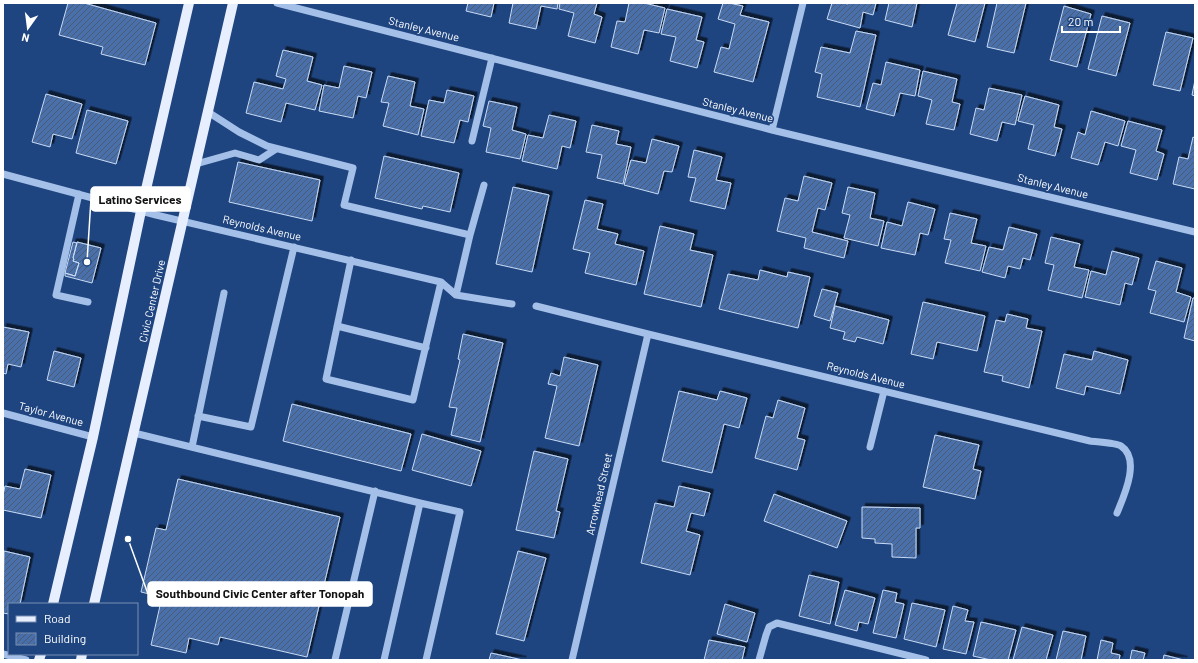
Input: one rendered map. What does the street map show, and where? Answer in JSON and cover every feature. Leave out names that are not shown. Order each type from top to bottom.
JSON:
[{"type":"main road","points":[[53,603],[93,436],[189,3]]},
{"type":"main road","name":"Civic Center Drive","points":[[94,603],[234,3]]},
{"type":"street","name":"Stanley Avenue","points":[[277,3],[772,130],[1195,232]]},
{"type":"street","points":[[772,130],[803,3]]},
{"type":"street","points":[[472,141],[492,58]]},
{"type":"street","points":[[208,112],[239,132],[267,146],[353,168],[344,204],[470,235]]},
{"type":"street","points":[[196,164],[235,153],[259,160],[276,149]]},
{"type":"street","name":"Reynolds Avenue","points":[[3,174],[142,211],[441,282],[456,295]]},
{"type":"street","points":[[484,185],[470,235],[456,295],[512,304]]},
{"type":"street","points":[[79,194],[56,295],[88,302]]},
{"type":"street","points":[[198,416],[251,427],[294,247]]},
{"type":"street","points":[[351,260],[326,379],[413,400],[441,282]]},
{"type":"street","points":[[192,447],[224,293]]},
{"type":"street","name":"Reynolds Avenue","points":[[536,306],[1090,441],[1120,446],[1128,453],[1130,464],[1128,483],[1117,513]]},
{"type":"street","points":[[338,326],[426,348]]},
{"type":"street","name":"Arrowhead Street","points":[[572,660],[648,334]]},
{"type":"street","points":[[870,447],[884,391]]},
{"type":"street","name":"Taylor Avenue","points":[[3,413],[93,436]]},
{"type":"street","points":[[134,433],[460,512],[426,660]]},
{"type":"street","points":[[334,660],[376,491]]},
{"type":"street","points":[[384,660],[420,503]]},
{"type":"street","points":[[759,660],[769,627],[777,623],[926,660]]},
{"type":"street","points":[[891,660],[893,652]]},
{"type":"street","points":[[3,654],[26,660]]},
{"type":"building","points":[[68,3],[84,3],[156,23],[145,65],[101,54],[103,47],[59,35]]},
{"type":"building","points":[[468,3],[494,3],[491,17],[466,11]]},
{"type":"building","points":[[513,3],[558,3],[557,9],[541,6],[536,29],[509,23]]},
{"type":"building","points":[[560,3],[597,3],[594,14],[602,17],[595,43],[568,36],[574,13],[559,9]]},
{"type":"building","points":[[629,3],[644,3],[665,8],[659,33],[644,30],[638,54],[611,47],[617,21],[625,22]]},
{"type":"building","points":[[723,3],[743,6],[740,15],[769,22],[753,82],[714,72],[721,47],[729,49],[735,24],[718,19]]},
{"type":"building","points":[[832,3],[876,3],[873,15],[863,12],[860,28],[827,19]]},
{"type":"building","points":[[889,3],[917,3],[912,27],[885,20]]},
{"type":"building","points":[[957,3],[985,3],[975,42],[948,35]]},
{"type":"building","points":[[997,3],[1026,3],[1014,53],[987,47]]},
{"type":"building","points":[[1064,6],[1091,14],[1077,67],[1050,60]]},
{"type":"building","points":[[667,9],[702,17],[696,40],[704,42],[697,68],[670,61],[676,37],[661,34]]},
{"type":"building","points":[[1102,16],[1130,23],[1116,76],[1088,69]]},
{"type":"building","points":[[856,31],[876,35],[860,107],[817,97],[822,74],[815,72],[821,47],[850,53]]},
{"type":"building","points":[[1166,32],[1193,38],[1180,91],[1153,85]]},
{"type":"building","points":[[283,50],[313,57],[307,81],[322,85],[315,110],[286,103],[281,122],[246,113],[254,82],[283,89],[286,79],[276,76]]},
{"type":"building","points":[[886,62],[920,70],[915,96],[900,93],[894,116],[866,109],[873,83],[881,85]]},
{"type":"building","points":[[344,66],[372,72],[366,98],[358,96],[353,118],[319,111],[324,85],[339,88]]},
{"type":"building","points":[[923,71],[957,79],[952,102],[960,104],[954,130],[926,124],[932,100],[918,96]]},
{"type":"building","points":[[388,76],[415,82],[410,106],[424,109],[418,135],[383,126],[389,103],[381,102]]},
{"type":"building","points":[[1195,80],[1195,96],[1192,95]]},
{"type":"building","points":[[989,88],[1022,95],[1015,125],[1002,122],[997,141],[970,134],[976,108],[984,110]]},
{"type":"building","points":[[447,90],[474,96],[468,122],[460,120],[454,143],[421,136],[429,100],[444,103]]},
{"type":"building","points":[[46,94],[82,104],[72,139],[53,134],[50,147],[32,142]]},
{"type":"building","points":[[1025,96],[1059,105],[1054,127],[1062,129],[1055,156],[1028,149],[1034,125],[1018,121]]},
{"type":"building","points":[[489,101],[517,107],[512,130],[526,134],[520,159],[486,152],[491,128],[483,126]]},
{"type":"building","points":[[87,110],[128,121],[116,164],[76,153]]},
{"type":"building","points":[[1091,111],[1125,121],[1118,146],[1105,142],[1098,165],[1071,158],[1078,132],[1085,135]]},
{"type":"building","points":[[549,115],[576,121],[570,148],[562,146],[557,169],[522,161],[528,135],[543,138]]},
{"type":"building","points":[[1128,121],[1162,130],[1156,151],[1164,154],[1157,180],[1130,173],[1136,150],[1121,146]]},
{"type":"building","points":[[592,125],[619,131],[616,144],[631,147],[623,184],[597,178],[602,155],[586,152]]},
{"type":"building","points":[[1193,137],[1195,138],[1195,189],[1173,184],[1179,157],[1188,159]]},
{"type":"building","points":[[652,139],[679,146],[672,172],[664,171],[658,194],[624,185],[631,160],[646,163]]},
{"type":"building","points":[[694,150],[722,157],[716,180],[731,183],[725,209],[690,201],[696,178],[688,177]]},
{"type":"building","points":[[384,156],[459,173],[450,212],[423,206],[422,209],[375,198]]},
{"type":"building","points":[[238,162],[320,180],[312,221],[229,202]]},
{"type":"building","points":[[804,176],[832,183],[825,210],[818,208],[812,232],[848,241],[844,258],[804,248],[806,238],[777,231],[785,198],[798,201]]},
{"type":"building","points":[[513,187],[549,195],[532,272],[496,264]]},
{"type":"building","points":[[848,187],[875,193],[870,218],[884,221],[878,246],[844,238],[850,215],[842,213]]},
{"type":"building","points":[[585,200],[603,204],[597,229],[618,234],[615,244],[644,251],[636,285],[585,273],[590,253],[573,249]]},
{"type":"building","points":[[908,202],[935,209],[928,235],[920,233],[915,255],[881,248],[887,222],[902,226]]},
{"type":"building","points":[[950,213],[977,219],[971,243],[986,246],[980,271],[945,263],[951,240],[944,239]]},
{"type":"building","points":[[660,226],[694,234],[690,250],[713,255],[701,307],[644,294]]},
{"type":"building","points":[[1009,227],[1037,234],[1030,260],[1023,258],[1020,269],[1008,266],[1005,278],[982,272],[989,247],[1003,250]]},
{"type":"building","points":[[1051,237],[1080,244],[1074,267],[1089,270],[1082,298],[1048,290],[1054,265],[1045,263]]},
{"type":"building","points":[[73,242],[77,243],[73,261],[79,263],[75,276],[65,273]]},
{"type":"building","points":[[77,242],[101,248],[92,283],[65,276],[65,273],[75,276],[79,263],[73,261]]},
{"type":"building","points":[[1112,251],[1139,258],[1132,285],[1125,283],[1120,305],[1085,297],[1091,271],[1106,275]]},
{"type":"building","points":[[1156,261],[1182,268],[1176,292],[1191,297],[1184,322],[1150,313],[1156,291],[1148,289]]},
{"type":"building","points":[[760,270],[787,277],[788,272],[810,277],[798,328],[719,309],[728,274],[758,280]]},
{"type":"building","points":[[822,289],[838,293],[830,321],[814,316]]},
{"type":"building","points":[[1193,298],[1195,298],[1195,341],[1184,338]]},
{"type":"building","points":[[923,302],[985,316],[977,351],[937,342],[933,359],[911,354]]},
{"type":"building","points":[[835,306],[889,320],[883,344],[857,337],[855,342],[843,339],[845,332],[830,328]]},
{"type":"building","points":[[1007,314],[1028,319],[1026,328],[1042,331],[1029,388],[1002,381],[1003,376],[984,372],[996,320],[1005,322]]},
{"type":"building","points":[[3,327],[29,332],[21,367],[8,364],[6,374],[3,373]]},
{"type":"building","points":[[463,334],[503,343],[480,442],[451,435],[457,408],[449,407],[460,360],[458,359]]},
{"type":"building","points":[[54,351],[81,358],[74,387],[47,380]]},
{"type":"building","points":[[1094,351],[1128,360],[1120,394],[1086,386],[1084,395],[1056,388],[1064,354],[1092,360]]},
{"type":"building","points":[[564,357],[598,365],[579,446],[545,438],[557,386],[548,384],[551,373],[560,376]]},
{"type":"building","points":[[679,391],[717,400],[720,391],[747,398],[739,428],[724,424],[712,473],[662,461]]},
{"type":"building","points":[[778,400],[805,408],[797,438],[805,440],[797,470],[755,458],[766,416],[773,418]]},
{"type":"building","points":[[292,404],[411,434],[401,471],[283,441]]},
{"type":"building","points":[[422,434],[481,451],[471,486],[412,470]]},
{"type":"building","points":[[935,435],[979,445],[973,469],[981,471],[975,499],[923,487]]},
{"type":"building","points":[[534,451],[568,459],[556,511],[560,512],[554,538],[516,530]]},
{"type":"building","points":[[25,469],[51,475],[41,518],[3,510],[3,495],[5,486],[20,489]]},
{"type":"building","points":[[178,479],[340,517],[307,657],[220,637],[218,645],[189,638],[186,653],[151,645],[162,597],[141,592],[156,528],[166,530]]},
{"type":"building","points":[[679,486],[710,493],[704,516],[691,513],[686,531],[700,535],[690,575],[641,563],[655,503],[674,507]]},
{"type":"building","points":[[774,494],[847,521],[837,548],[764,521]]},
{"type":"building","points":[[862,507],[920,508],[920,528],[916,528],[916,558],[892,557],[892,544],[875,543],[875,539],[862,538]]},
{"type":"building","points":[[4,551],[30,557],[20,603],[8,603],[8,614],[3,613]]},
{"type":"building","points":[[518,551],[546,558],[524,641],[496,634]]},
{"type":"building","points":[[809,575],[839,582],[830,624],[799,616]]},
{"type":"building","points":[[845,590],[875,598],[868,624],[859,622],[857,631],[835,625]]},
{"type":"building","points":[[883,590],[897,593],[895,602],[904,604],[896,638],[873,633]]},
{"type":"building","points":[[912,603],[945,610],[936,647],[904,639]]},
{"type":"building","points":[[725,604],[755,613],[747,642],[717,634]]},
{"type":"building","points":[[953,606],[968,610],[965,621],[974,622],[966,654],[943,649]]},
{"type":"building","points":[[981,622],[1016,630],[1008,660],[991,660],[973,656]]},
{"type":"building","points":[[1022,627],[1053,635],[1046,660],[1013,660]]},
{"type":"building","points":[[1063,631],[1086,636],[1081,660],[1056,660]]},
{"type":"building","points":[[709,640],[745,647],[742,660],[704,660]]},
{"type":"building","points":[[1101,640],[1113,643],[1111,653],[1120,655],[1119,660],[1097,660]]},
{"type":"building","points":[[1132,650],[1145,653],[1143,660],[1130,660]]},
{"type":"building","points":[[491,653],[523,660],[489,660]]},
{"type":"building","points":[[1164,655],[1184,660],[1163,660]]},
{"type":"place","name":"Latino Services","points":[[87,262]]},
{"type":"place","name":"Southbound Civic Center after Tonopah","points":[[128,539]]}]
